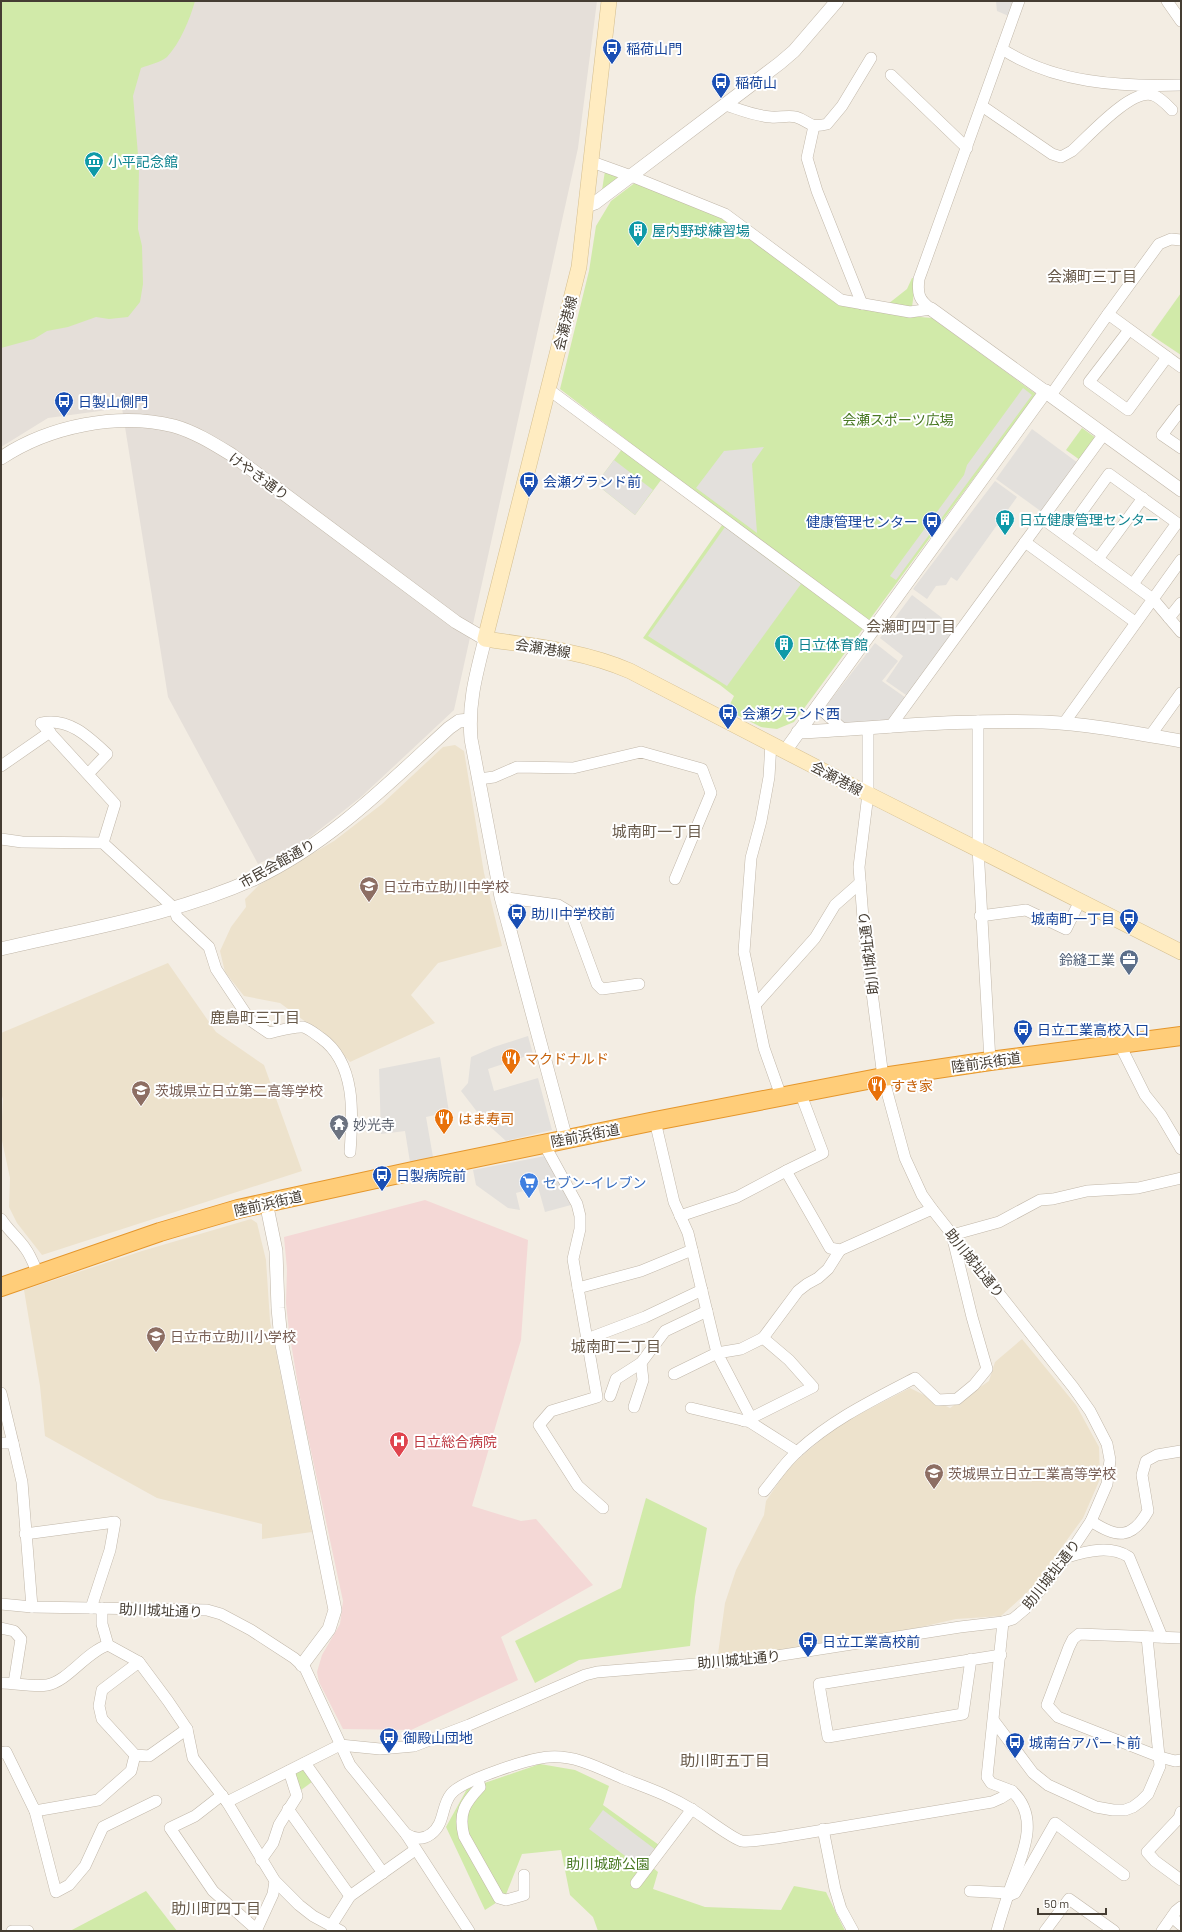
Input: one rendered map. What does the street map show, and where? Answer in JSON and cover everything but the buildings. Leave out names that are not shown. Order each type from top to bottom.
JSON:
[{"type":"highway","name":"陸前浜街道","points":[[1,1287],[192,1222],[266,1202],[800,1092],[990,1061],[1181,1036]]},
{"type":"main road","name":"会瀬港線","points":[[609,1],[579,267],[485,639],[580,654],[609,662],[657,684],[868,794],[978,848],[1181,952]]},
{"type":"street","points":[[587,206],[596,203],[726,105],[794,51],[837,1]]},
{"type":"street","points":[[1019,1],[919,279],[918,295],[921,302],[1181,490]]},
{"type":"street","points":[[1167,1],[1181,21]]},
{"type":"street","points":[[1002,50],[1022,62],[1076,78],[1108,84],[1181,85]]},
{"type":"street","points":[[726,105],[760,116],[772,118],[796,117],[808,125],[814,126],[827,124],[842,106],[871,58]]},
{"type":"street","points":[[891,75],[967,148]]},
{"type":"street","points":[[982,106],[1052,154],[1061,157],[1072,151],[1132,98],[1152,95],[1161,99],[1172,110]]},
{"type":"street","points":[[814,126],[807,158],[817,191],[862,304]]},
{"type":"street","points":[[592,162],[725,214],[841,300],[910,312],[931,309]]},
{"type":"street","points":[[785,751],[872,629],[1159,244],[1171,239],[1181,240]]},
{"type":"street","points":[[1108,314],[1181,367]]},
{"type":"street","points":[[1129,330],[1089,382],[1128,410],[1167,357]]},
{"type":"street","points":[[548,389],[872,629]]},
{"type":"street","points":[[1181,410],[1162,435],[1181,448]]},
{"type":"street","name":"けやき通り","points":[[1,458],[35,438],[66,428],[129,421],[149,422],[188,431],[232,455],[456,622],[485,639]]},
{"type":"street","points":[[890,727],[1104,434]]},
{"type":"street","points":[[1065,535],[1109,474],[1143,498],[1177,523],[1133,584]]},
{"type":"street","points":[[1098,559],[1143,498]]},
{"type":"street","points":[[1043,519],[1152,599],[1181,632]]},
{"type":"street","points":[[1025,542],[1135,622]]},
{"type":"street","points":[[1064,723],[1135,622],[1181,560]]},
{"type":"street","points":[[1169,618],[1181,603]]},
{"type":"street","points":[[485,639],[472,694],[470,720],[472,740],[501,897],[566,1139]]},
{"type":"street","points":[[1150,736],[1181,693]]},
{"type":"street","points":[[817,706],[844,730]]},
{"type":"street","points":[[88,774],[107,754],[83,732],[65,723],[52,720],[41,722],[115,804],[103,843]]},
{"type":"street","name":"市民会館通り","points":[[1,949],[174,908],[214,895],[255,878],[318,841],[372,799],[448,728],[459,722],[470,720]]},
{"type":"street","points":[[978,722],[978,848],[980,916],[990,1061]]},
{"type":"street","points":[[798,732],[978,722],[1064,723],[1181,741]]},
{"type":"street","name":"助川城址通り","points":[[340,1745],[380,1749],[414,1746],[469,1725],[585,1675],[597,1672],[757,1659],[960,1627],[1003,1622],[1013,1619],[1026,1609],[1067,1556],[1091,1521],[1100,1502],[1110,1471],[1107,1444],[1101,1430],[1068,1381],[932,1209],[919,1190],[905,1158],[883,1078],[864,931],[859,867],[868,794],[868,728]]},
{"type":"street","points":[[1,766],[50,732]]},
{"type":"street","points":[[771,743],[769,777],[761,821],[751,858],[744,952],[764,1048],[781,1096]]},
{"type":"street","points":[[480,780],[494,778],[517,767],[573,768],[641,752],[702,769],[711,793],[675,879]]},
{"type":"street","points":[[1,839],[22,842],[103,843],[174,908],[177,917],[209,947],[216,969],[250,1020],[269,1033],[301,1027],[310,1030],[327,1042],[343,1063],[350,1098],[350,1152]]},
{"type":"street","points":[[756,1004],[815,938],[835,905],[860,883]]},
{"type":"street","points":[[501,897],[558,905],[568,911],[573,919],[597,984],[602,989],[639,984]]},
{"type":"street","points":[[980,916],[1026,910],[1066,929],[1080,901]]},
{"type":"street","points":[[1119,1043],[1146,1095],[1161,1115],[1181,1149]]},
{"type":"street","points":[[680,1216],[737,1197],[823,1153],[800,1092]]},
{"type":"street","points":[[655,1121],[674,1202],[688,1233],[717,1353],[747,1419]]},
{"type":"street","points":[[544,1144],[577,1204],[580,1216],[580,1229],[573,1259],[597,1397],[551,1411],[539,1425],[578,1486],[603,1508]]},
{"type":"street","points":[[786,1171],[822,1237],[830,1248],[840,1250]]},
{"type":"street","points":[[764,1491],[797,1452],[840,1418],[915,1378],[938,1400],[957,1399],[974,1385],[987,1369],[972,1317],[952,1235],[999,1222],[1040,1200],[1053,1199],[1088,1191],[1138,1188],[1181,1178]]},
{"type":"street","points":[[266,1202],[276,1251],[278,1308],[281,1340],[334,1610],[329,1629],[302,1665],[354,1772],[406,1834],[469,1931]]},
{"type":"street","points":[[674,1374],[717,1353],[741,1349],[763,1338],[798,1292],[828,1269],[840,1250],[932,1209]]},
{"type":"street","points":[[1,1219],[6,1227],[25,1247],[38,1274]]},
{"type":"street","points":[[578,1288],[641,1271],[692,1250]]},
{"type":"street","points":[[587,1339],[645,1317],[702,1290]]},
{"type":"street","points":[[610,1396],[616,1379],[642,1363],[665,1331],[707,1311]]},
{"type":"street","points":[[747,1419],[813,1387],[789,1360],[763,1338]]},
{"type":"street","points":[[634,1407],[643,1380],[642,1363]]},
{"type":"street","points":[[1,1393],[22,1482],[32,1607]]},
{"type":"street","points":[[691,1408],[747,1419],[797,1452]]},
{"type":"street","points":[[1,1443],[13,1443]]},
{"type":"street","points":[[1091,1521],[1103,1529],[1115,1533],[1127,1533],[1137,1528],[1148,1511],[1142,1475],[1146,1461],[1157,1455],[1181,1451]]},
{"type":"street","points":[[26,1534],[115,1522],[96,1608],[108,1645],[139,1662],[187,1728],[193,1758],[224,1798],[275,1881],[299,1905],[336,1929],[350,1896],[415,1850]]},
{"type":"street","points":[[1067,1556],[1093,1550],[1123,1553],[1130,1557],[1162,1637]]},
{"type":"street","name":"助川城址通り","points":[[1,1604],[32,1607],[194,1609],[221,1614],[251,1630],[302,1665]]},
{"type":"street","points":[[997,1931],[1008,1895],[1024,1852],[1028,1834],[1026,1812],[1018,1796],[1012,1791],[991,1783],[987,1777],[1001,1655],[1003,1622]]},
{"type":"street","points":[[1,1628],[14,1631],[21,1639],[14,1683]]},
{"type":"street","points":[[1181,1638],[1079,1634],[1073,1639],[1069,1647],[1047,1706],[1058,1717],[1160,1757],[1174,1761],[1181,1760]]},
{"type":"street","points":[[994,1721],[1033,1773],[1048,1785],[1096,1807],[1113,1810],[1125,1810],[1141,1801],[1148,1794],[1159,1773],[1160,1757],[1147,1637]]},
{"type":"street","points":[[1,1683],[48,1685],[65,1676],[98,1648],[108,1645]]},
{"type":"street","points":[[971,1659],[962,1714],[828,1737],[819,1684],[971,1659],[1001,1655]]},
{"type":"street","points":[[139,1662],[102,1690],[99,1706],[102,1719],[135,1755],[149,1756],[187,1728]]},
{"type":"street","points":[[275,1881],[274,1894],[257,1930],[213,1891],[170,1828],[195,1816],[224,1798],[289,1771],[340,1745]]},
{"type":"street","points":[[1,1753],[6,1752],[35,1811],[56,1892],[70,1885],[85,1866],[103,1827],[156,1801]]},
{"type":"street","points":[[35,1811],[98,1800],[131,1771],[135,1755]]},
{"type":"street","points":[[406,1834],[412,1838],[420,1838],[432,1833],[441,1820],[448,1798],[452,1793],[478,1779],[525,1761],[550,1757],[577,1760],[603,1768],[621,1777],[666,1794],[741,1841],[761,1840],[992,1802],[1002,1798],[1012,1791]]},
{"type":"street","points":[[305,1762],[383,1873]]},
{"type":"street","points":[[261,1860],[273,1843],[279,1826],[297,1796],[289,1771]]},
{"type":"street","points":[[478,1779],[480,1787],[465,1805],[463,1810],[462,1828],[464,1836],[500,1898],[506,1900],[524,1895],[524,1876]]},
{"type":"street","points":[[288,1809],[350,1896]]},
{"type":"street","points":[[636,1883],[692,1809]]},
{"type":"street","points":[[1181,1812],[1179,1818],[1147,1852],[1155,1861],[1181,1880]]},
{"type":"street","points":[[970,1891],[1008,1895],[1015,1893],[1055,1823],[1124,1876]]},
{"type":"street","points":[[823,1829],[835,1889],[841,1909],[853,1931]]},
{"type":"street","points":[[1045,1931],[1070,1899],[1114,1931]]},
{"type":"street","points":[[1162,1931],[1181,1907]]},
{"type":"street","points":[[1172,1917],[1181,1925]]},
{"type":"street","points":[[12,1931],[28,1931]]},
{"type":"shaded area","points":[[1,1],[597,1],[578,148],[454,710],[361,797],[304,842],[258,864],[168,697],[122,408],[48,418],[1,447]]},
{"type":"shaded area","points":[[996,1],[1017,1],[1011,17],[997,11]]},
{"type":"shaded area","points":[[1023,388],[1032,395],[896,580],[890,576],[964,475],[967,465]]},
{"type":"shaded area","points":[[1032,429],[1078,463],[1042,512],[996,479]]},
{"type":"shaded area","points":[[764,447],[752,464],[757,533],[696,488],[724,451]]},
{"type":"shaded area","points":[[614,460],[653,490],[635,515],[596,484]]},
{"type":"shaded area","points":[[995,481],[1017,497],[957,581],[951,577],[946,585],[936,586],[927,599],[913,589]]},
{"type":"shaded area","points":[[725,527],[801,584],[727,686],[648,636]]},
{"type":"shaded area","points":[[912,595],[958,630],[909,697],[886,681],[903,656],[880,638]]},
{"type":"shaded area","points":[[875,643],[898,661],[882,681],[906,698],[888,722],[846,724],[826,706]]},
{"type":"shaded area","name":"日立市立助川中学校","points":[[455,745],[464,751],[484,873],[502,946],[438,963],[411,995],[435,1023],[350,1062],[329,1039],[280,1003],[244,996],[225,972],[220,951],[231,927],[246,907],[245,899],[259,885],[334,841],[382,804],[443,747]]},
{"type":"shaded area","name":"茨城県立日立第二高等学校","points":[[168,963],[216,1032],[264,1065],[302,1171],[42,1255],[17,1223],[9,1207],[10,1178],[1,1136],[3,1099],[1,1093],[1,1033]]},
{"type":"shaded area","points":[[528,1036],[533,1054],[488,1069],[494,1091],[538,1078],[552,1130],[506,1141],[485,1122],[461,1091],[468,1083],[471,1057],[494,1047]]},
{"type":"shaded area","points":[[440,1057],[449,1112],[426,1117],[433,1157],[410,1162],[405,1131],[381,1134],[379,1069]]},
{"type":"shaded area","points":[[545,1156],[571,1205],[545,1212],[538,1187],[516,1193],[520,1210],[508,1208],[476,1185],[473,1170]]},
{"type":"shaded area","name":"日立総合病院","points":[[425,1200],[528,1240],[521,1340],[472,1506],[521,1521],[536,1519],[593,1585],[501,1637],[518,1680],[411,1730],[343,1729],[319,1682],[317,1672],[322,1655],[340,1624],[343,1601],[302,1409],[289,1331],[286,1303],[287,1269],[284,1237]]},
{"type":"shaded area","name":"日立市立助川小学校","points":[[251,1219],[257,1223],[266,1260],[270,1321],[312,1532],[262,1539],[262,1524],[157,1498],[45,1436],[40,1386],[24,1290],[142,1251]]},
{"type":"shaded area","name":"茨城県立日立工業高等学校","points":[[1022,1339],[1076,1405],[1099,1447],[1100,1479],[1083,1518],[1032,1588],[1001,1616],[956,1619],[908,1630],[779,1651],[718,1654],[725,1603],[736,1570],[764,1515],[766,1501],[789,1467],[838,1425],[910,1388],[950,1408],[989,1381],[995,1362]]},
{"type":"shaded area","points":[[603,1810],[656,1850],[640,1867],[589,1829]]},
{"type":"green space","points":[[1,1],[195,1],[184,30],[172,51],[162,60],[141,68],[133,96],[139,166],[138,229],[142,246],[143,284],[140,302],[128,317],[109,319],[96,317],[68,327],[47,331],[34,339],[1,348]]},
{"type":"green space","points":[[605,171],[617,177],[617,180],[602,190]]},
{"type":"green space","name":"会瀬スポーツ広場","points":[[636,182],[724,218],[839,304],[908,316],[932,318],[1036,394],[794,722],[777,729],[761,727],[727,710],[734,696],[720,685],[643,638],[727,518],[667,472],[635,515],[596,484],[628,441],[560,389],[589,271],[596,226],[611,201]]},
{"type":"green space","points":[[912,278],[916,278],[912,307],[888,304],[907,289]]},
{"type":"green space","points":[[1181,293],[1181,355],[1151,335]]},
{"type":"green space","points":[[1082,428],[1096,438],[1080,460],[1066,450]]},
{"type":"green space","points":[[646,1498],[707,1528],[695,1597],[690,1646],[579,1660],[535,1683],[515,1641],[621,1588]]},
{"type":"green space","points":[[305,1764],[316,1779],[297,1793],[291,1771]]},
{"type":"green space","name":"助川城跡公園","points":[[540,1764],[575,1770],[609,1786],[603,1805],[666,1850],[652,1867],[658,1872],[653,1889],[705,1907],[781,1910],[794,1886],[826,1892],[845,1931],[598,1931],[593,1917],[570,1895],[561,1850],[522,1854],[505,1897],[485,1910],[446,1827],[467,1789]]},
{"type":"green space","points":[[146,1891],[177,1931],[70,1931]]},
{"type":"place","name":"稲荷山門","points":[[612,65]]},
{"type":"place","name":"稲荷山","points":[[721,99]]},
{"type":"place","name":"小平記念館","points":[[94,178]]},
{"type":"place","name":"屋内野球練習場","points":[[638,247]]},
{"type":"place","name":"日製山側門","points":[[64,418]]},
{"type":"place","name":"会瀬グランド前","points":[[529,498]]},
{"type":"place","name":"日立健康管理センター","points":[[1005,536]]},
{"type":"place","name":"健康管理センター","points":[[932,538]]},
{"type":"place","name":"日立体育館","points":[[784,661]]},
{"type":"place","name":"会瀬グランド西","points":[[728,730]]},
{"type":"place","name":"日立市立助川中学校","points":[[369,903]]},
{"type":"place","name":"助川中学校前","points":[[517,930]]},
{"type":"place","name":"城南町一丁目","points":[[1129,935]]},
{"type":"place","name":"鈴縫工業","points":[[1129,976]]},
{"type":"place","name":"日立工業高校入口","points":[[1023,1046]]},
{"type":"place","name":"マクドナルド","points":[[511,1075]]},
{"type":"place","name":"すき家","points":[[877,1102]]},
{"type":"place","name":"茨城県立日立第二高等学校","points":[[141,1107]]},
{"type":"place","name":"はま寿司","points":[[444,1135]]},
{"type":"place","name":"妙光寺","points":[[339,1141]]},
{"type":"place","name":"日製病院前","points":[[382,1192]]},
{"type":"place","name":"セブン-イレブン","points":[[529,1199]]},
{"type":"place","name":"日立市立助川小学校","points":[[156,1353]]},
{"type":"place","name":"日立総合病院","points":[[399,1458]]},
{"type":"place","name":"茨城県立日立工業高等学校","points":[[934,1490]]},
{"type":"place","name":"日立工業高校前","points":[[808,1658]]},
{"type":"place","name":"御殿山団地","points":[[389,1754]]},
{"type":"place","name":"城南台アパート前","points":[[1015,1759]]},
{"type":"district","name":"会瀬町三丁目","points":[[1092,276]]},
{"type":"district","name":"会瀬町四丁目","points":[[911,626]]},
{"type":"district","name":"城南町一丁目","points":[[657,831]]},
{"type":"district","name":"鹿島町三丁目","points":[[255,1017]]},
{"type":"district","name":"城南町二丁目","points":[[616,1346]]},
{"type":"district","name":"助川町五丁目","points":[[725,1760]]},
{"type":"district","name":"助川町四丁目","points":[[216,1908]]}]
